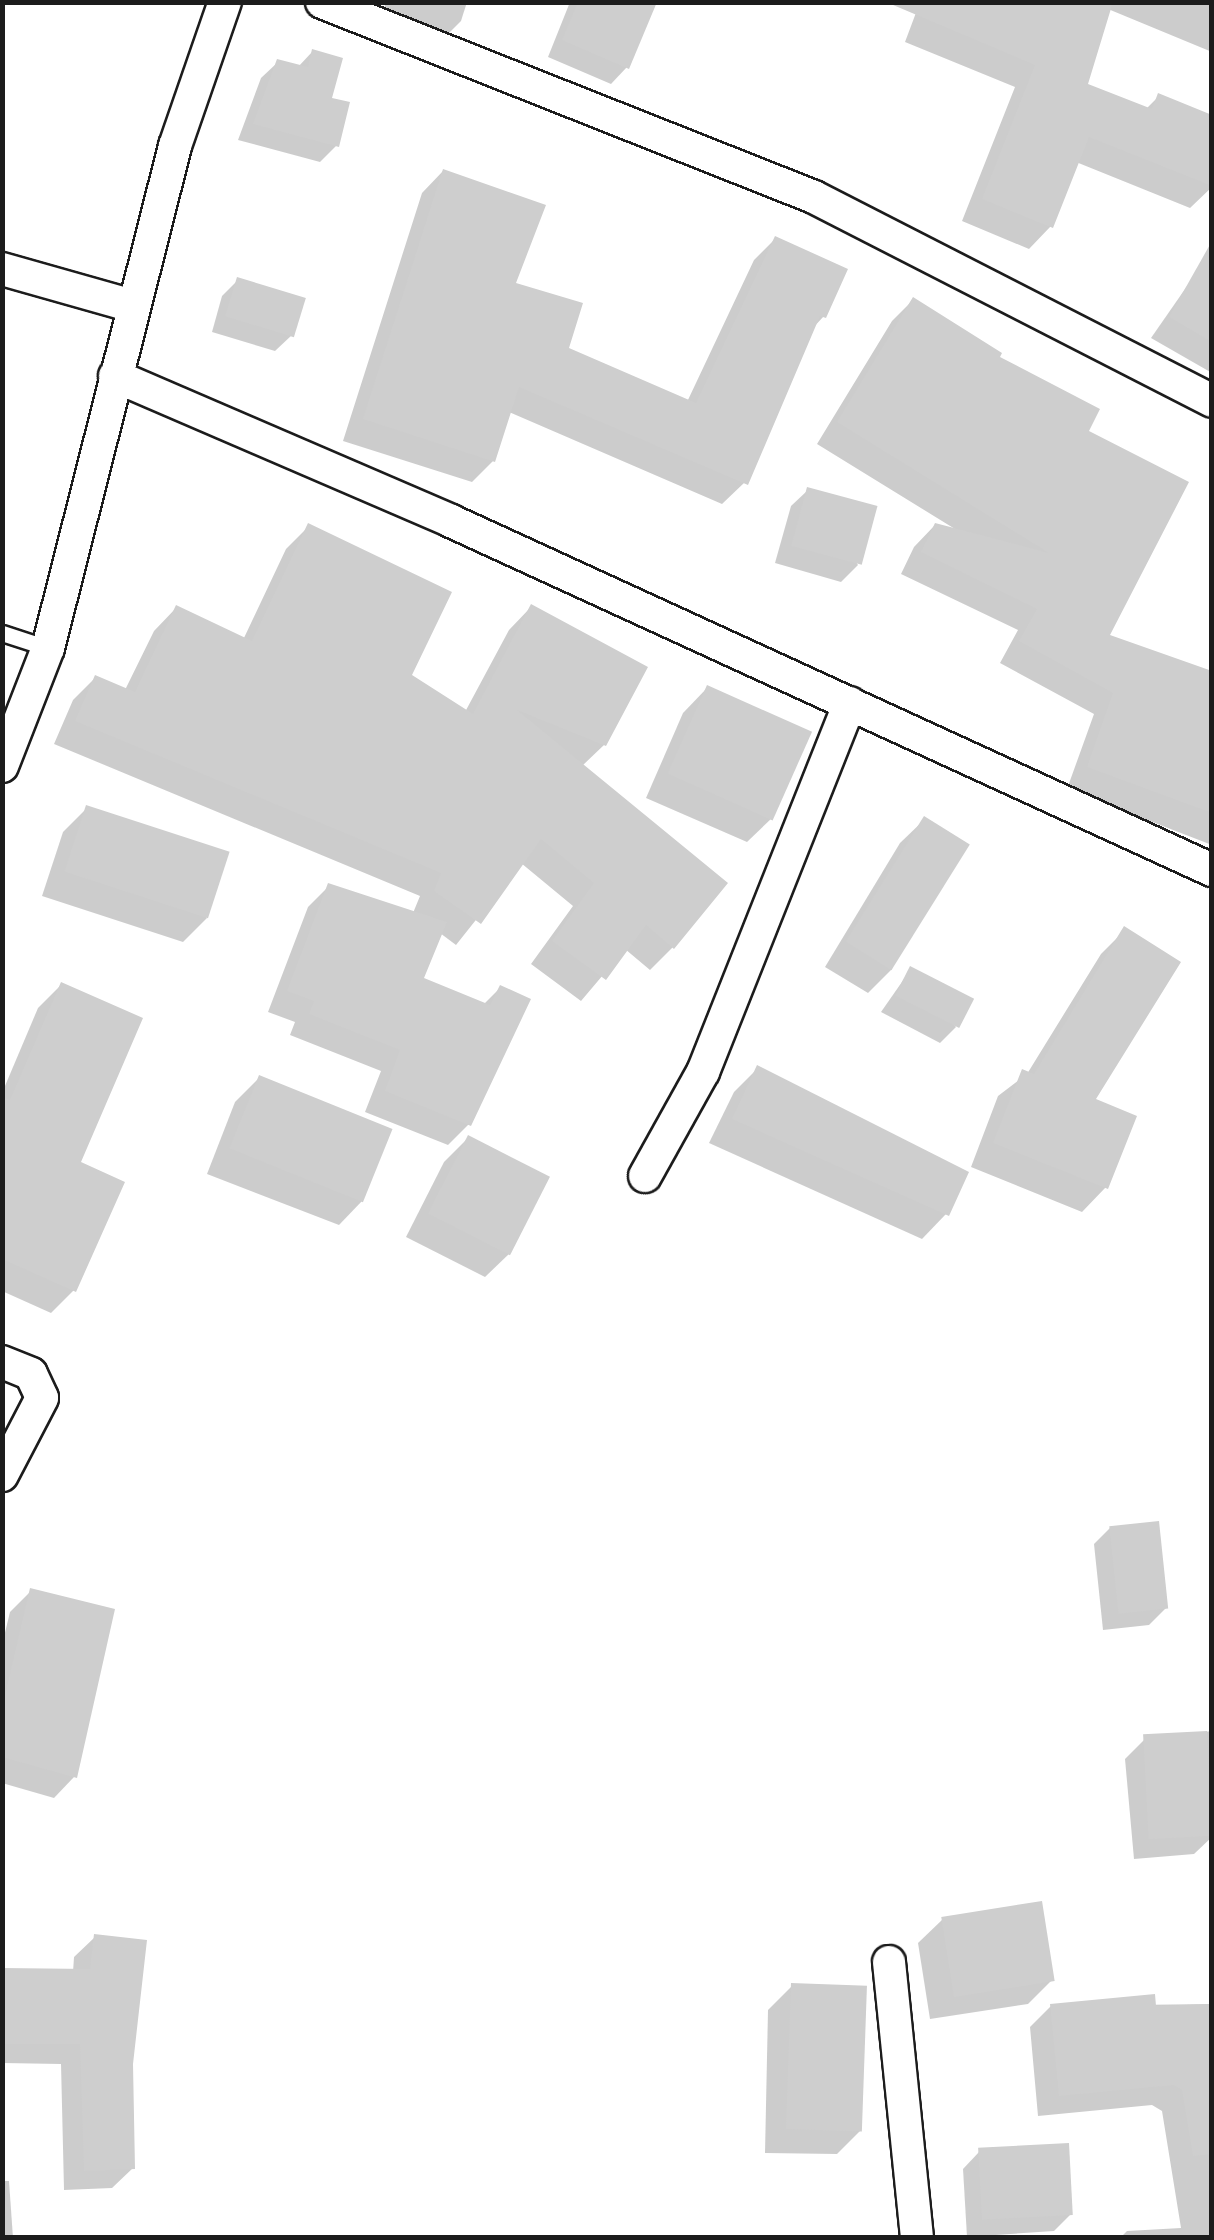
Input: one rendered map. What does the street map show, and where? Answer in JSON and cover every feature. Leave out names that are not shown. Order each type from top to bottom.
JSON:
[{"type":"street","points":[[2,766],[48,648],[175,146],[225,2]]},
{"type":"street","points":[[322,2],[814,197],[1212,402]]},
{"type":"street","points":[[2,268],[133,306]]},
{"type":"street","points":[[115,376],[850,703],[1212,870]]},
{"type":"street","points":[[645,1176],[703,1072],[850,703]]},
{"type":"street","points":[[2,1362],[30,1374],[42,1398],[2,1476]]},
{"type":"street","points":[[889,1962],[917,2238]]},
{"type":"lane","points":[[2,633],[48,648]]},
{"type":"building","points":[[578,2],[657,2],[629,69],[562,40]]},
{"type":"building","points":[[886,2],[1113,2],[1088,84],[1152,109],[1158,93],[1212,115],[1212,186],[1089,137],[1053,228],[982,199],[1035,65]]},
{"type":"building","points":[[312,49],[343,58],[332,98],[350,102],[339,147],[253,124],[277,59],[308,67]]},
{"type":"building","points":[[443,169],[546,205],[516,283],[583,303],[569,348],[696,403],[775,236],[848,269],[826,318],[820,316],[748,485],[519,387],[495,462],[363,419]]},
{"type":"building","points":[[1212,241],[1212,342],[1169,317]]},
{"type":"building","points":[[237,277],[306,298],[294,337],[225,316]]},
{"type":"building","points":[[913,297],[1002,353],[1000,357],[1100,409],[1089,431],[1189,482],[1110,635],[1212,671],[1212,813],[1087,767],[1113,693],[1019,641],[1037,609],[921,552],[935,523],[1049,553],[837,422]]},
{"type":"building","points":[[807,487],[878,506],[862,565],[791,546]]},
{"type":"building","points":[[308,523],[452,592],[412,675],[473,714],[531,604],[648,667],[606,746],[517,710],[728,883],[674,949],[646,925],[606,980],[552,941],[594,883],[541,839],[481,924],[434,891],[441,873],[75,721],[95,675],[135,692],[176,605],[252,641]]},
{"type":"building","points":[[707,685],[812,732],[773,820],[668,774]]},
{"type":"building","points":[[86,805],[230,852],[208,918],[64,872]]},
{"type":"building","points":[[924,816],[970,845],[891,970],[846,942]]},
{"type":"building","points":[[328,883],[447,922],[424,978],[490,1005],[500,985],[531,999],[471,1126],[385,1091],[400,1050],[309,1014],[314,1001],[287,991]]},
{"type":"building","points":[[1124,926],[1181,962],[1096,1099],[1137,1116],[1108,1189],[993,1143],[1022,1069],[1034,1074]]},
{"type":"building","points":[[910,966],[974,999],[959,1028],[895,995]]},
{"type":"building","points":[[61,982],[143,1018],[81,1162],[125,1182],[76,1292],[2,1259],[2,1097],[10,1100]]},
{"type":"building","points":[[757,1065],[969,1172],[949,1216],[732,1119]]},
{"type":"building","points":[[259,1075],[393,1129],[363,1202],[229,1148]]},
{"type":"building","points":[[468,1135],[550,1177],[510,1255],[428,1213]]},
{"type":"building","points":[[1159,1521],[1168,1609],[1118,1614],[1109,1526]]},
{"type":"building","points":[[30,1588],[115,1609],[77,1778],[2,1757],[2,1708]]},
{"type":"building","points":[[1207,1731],[1212,1836],[1149,1839],[1143,1734]]},
{"type":"building","points":[[1042,1901],[1055,1981],[954,1997],[941,1917]]},
{"type":"building","points":[[94,1934],[147,1940],[133,2064],[135,2169],[84,2171],[80,2044],[2,2044],[2,1968],[90,1969]]},
{"type":"building","points":[[791,1983],[867,1986],[862,2132],[786,2129]]},
{"type":"building","points":[[1155,1994],[1156,2006],[1212,2004],[1212,2154],[1193,2156],[1182,2090],[1174,2085],[1059,2096],[1050,2004]]},
{"type":"building","points":[[1069,2143],[1073,2215],[982,2220],[978,2148]]}]
